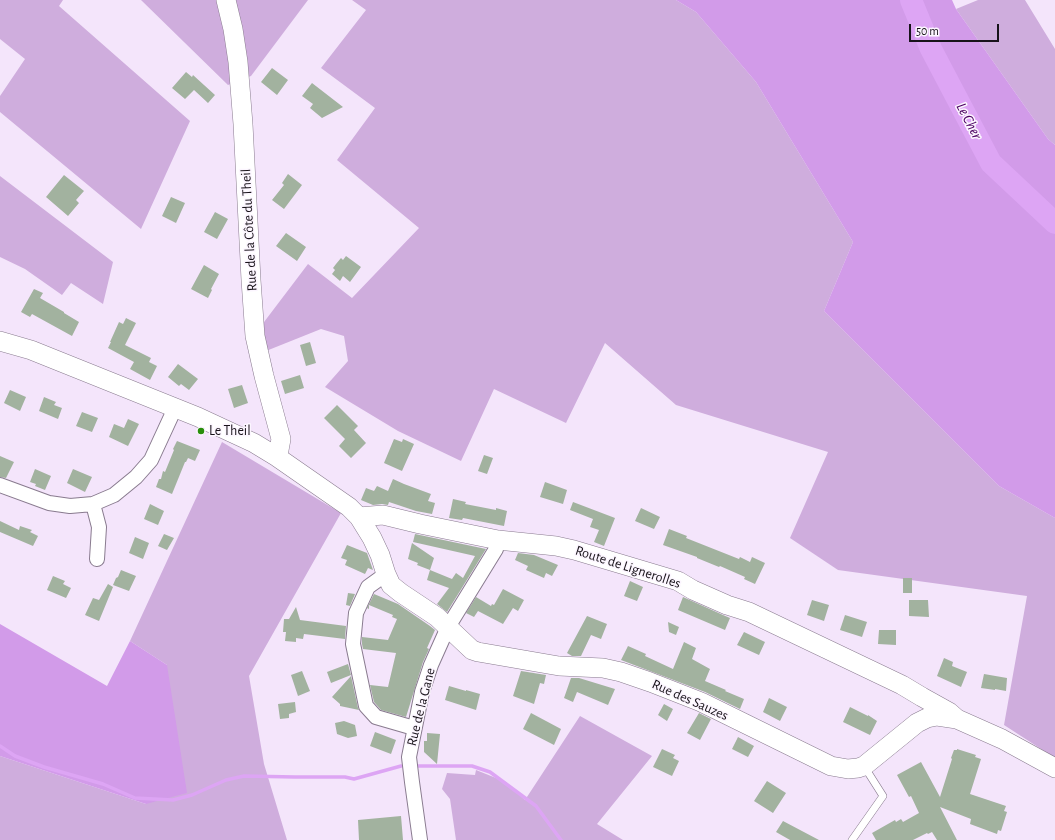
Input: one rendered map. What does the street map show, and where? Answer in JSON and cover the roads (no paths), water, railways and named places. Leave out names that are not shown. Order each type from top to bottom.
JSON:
[{"type":"street","name":"Rue de la Côte du Theil","points":[[226,0],[233,29],[238,62],[255,336],[281,439],[277,457]]},
{"type":"street","points":[[0,342],[31,350],[198,417],[254,443],[277,457],[349,507],[359,517],[372,538],[391,585],[448,627]]},
{"type":"street","points":[[0,485],[49,503],[70,506],[93,504],[114,495],[136,477],[151,460],[175,408]]},
{"type":"street","points":[[93,504],[99,527],[97,559]]},
{"type":"street","name":"Route de Lignerolles","points":[[359,517],[383,515],[498,540],[556,546],[678,581],[693,590],[727,605],[756,615],[902,685],[949,712],[957,719]]},
{"type":"street","name":"Rue de la Gane","points":[[420,840],[409,757],[422,692],[431,665],[448,627],[496,549],[498,540]]},
{"type":"street","points":[[386,574],[368,587],[356,613],[352,644],[366,706],[376,717],[414,728]]},
{"type":"street","name":"Rue des Sauzes","points":[[448,627],[472,650],[559,666],[602,668],[621,672],[701,702],[831,766],[848,769],[864,766]]},
{"type":"street","points":[[918,723],[923,712],[922,697]]},
{"type":"street","points":[[864,766],[918,723],[928,718],[937,716],[957,719],[1002,739],[1055,768]]},
{"type":"lane","points":[[852,840],[883,796],[864,766]]},
{"type":"waterway","name":"Le Cher","points":[[911,0],[931,49],[991,163],[1055,223]]},
{"type":"waterway","points":[[0,746],[15,756],[44,767],[103,784],[135,798],[173,800],[192,795],[226,780],[244,776],[345,777],[354,779],[401,766]]},
{"type":"waterway","points":[[417,766],[472,766],[490,772],[536,806],[561,840]]},
{"type":"place","name":"Le Theil","points":[[201,431]]}]
